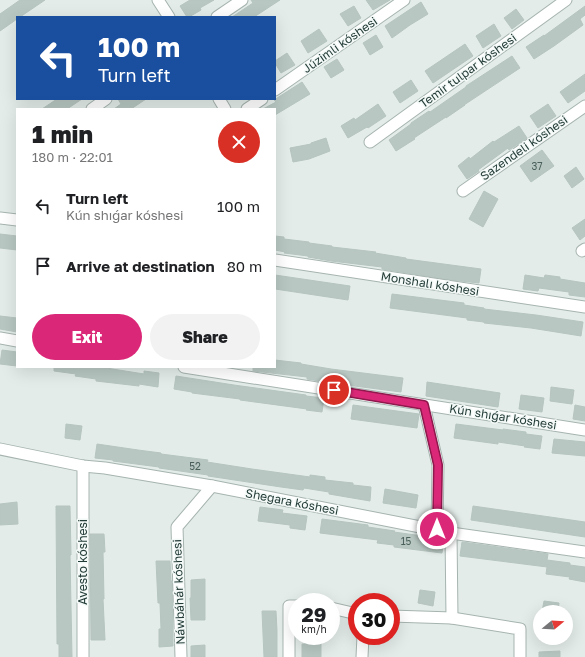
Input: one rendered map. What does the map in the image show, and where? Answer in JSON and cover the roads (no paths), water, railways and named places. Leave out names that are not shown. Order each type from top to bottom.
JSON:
[{"type":"street","points":[[158,0],[168,16]]},
{"type":"street","points":[[218,16],[242,0]]},
{"type":"street","name":"Júzimli kóshesi","points":[[276,89],[404,0]]},
{"type":"street","name":"Temir tulpar kóshesi","points":[[370,142],[566,0]]},
{"type":"street","points":[[93,108],[105,100]]},
{"type":"street","points":[[248,108],[260,100]]},
{"type":"street","name":"Sazendeli kóshesi","points":[[463,191],[585,106]]},
{"type":"street","points":[[0,218],[16,220]]},
{"type":"street","name":"Monshalı kóshesi","points":[[276,260],[585,307]]},
{"type":"street","points":[[0,338],[16,341]]},
{"type":"street","name":"Kún shıǵar kóshesi","points":[[190,368],[585,430]]},
{"type":"street","points":[[424,405],[438,465],[437,529]]},
{"type":"street","name":"Shegara kóshesi","points":[[0,449],[84,466],[105,468],[212,486],[451,532],[585,552]]},
{"type":"street","name":"Avesto kóshesi","points":[[83,657],[84,466]]},
{"type":"street","name":"Náwbáhár kóshesi","points":[[181,657],[177,527],[212,486]]},
{"type":"street","points":[[451,532],[452,618]]},
{"type":"street","points":[[400,616],[452,618],[520,629],[520,657]]},
{"type":"street","points":[[289,657],[290,645]]},
{"type":"street","points":[[362,657],[363,645]]}]
